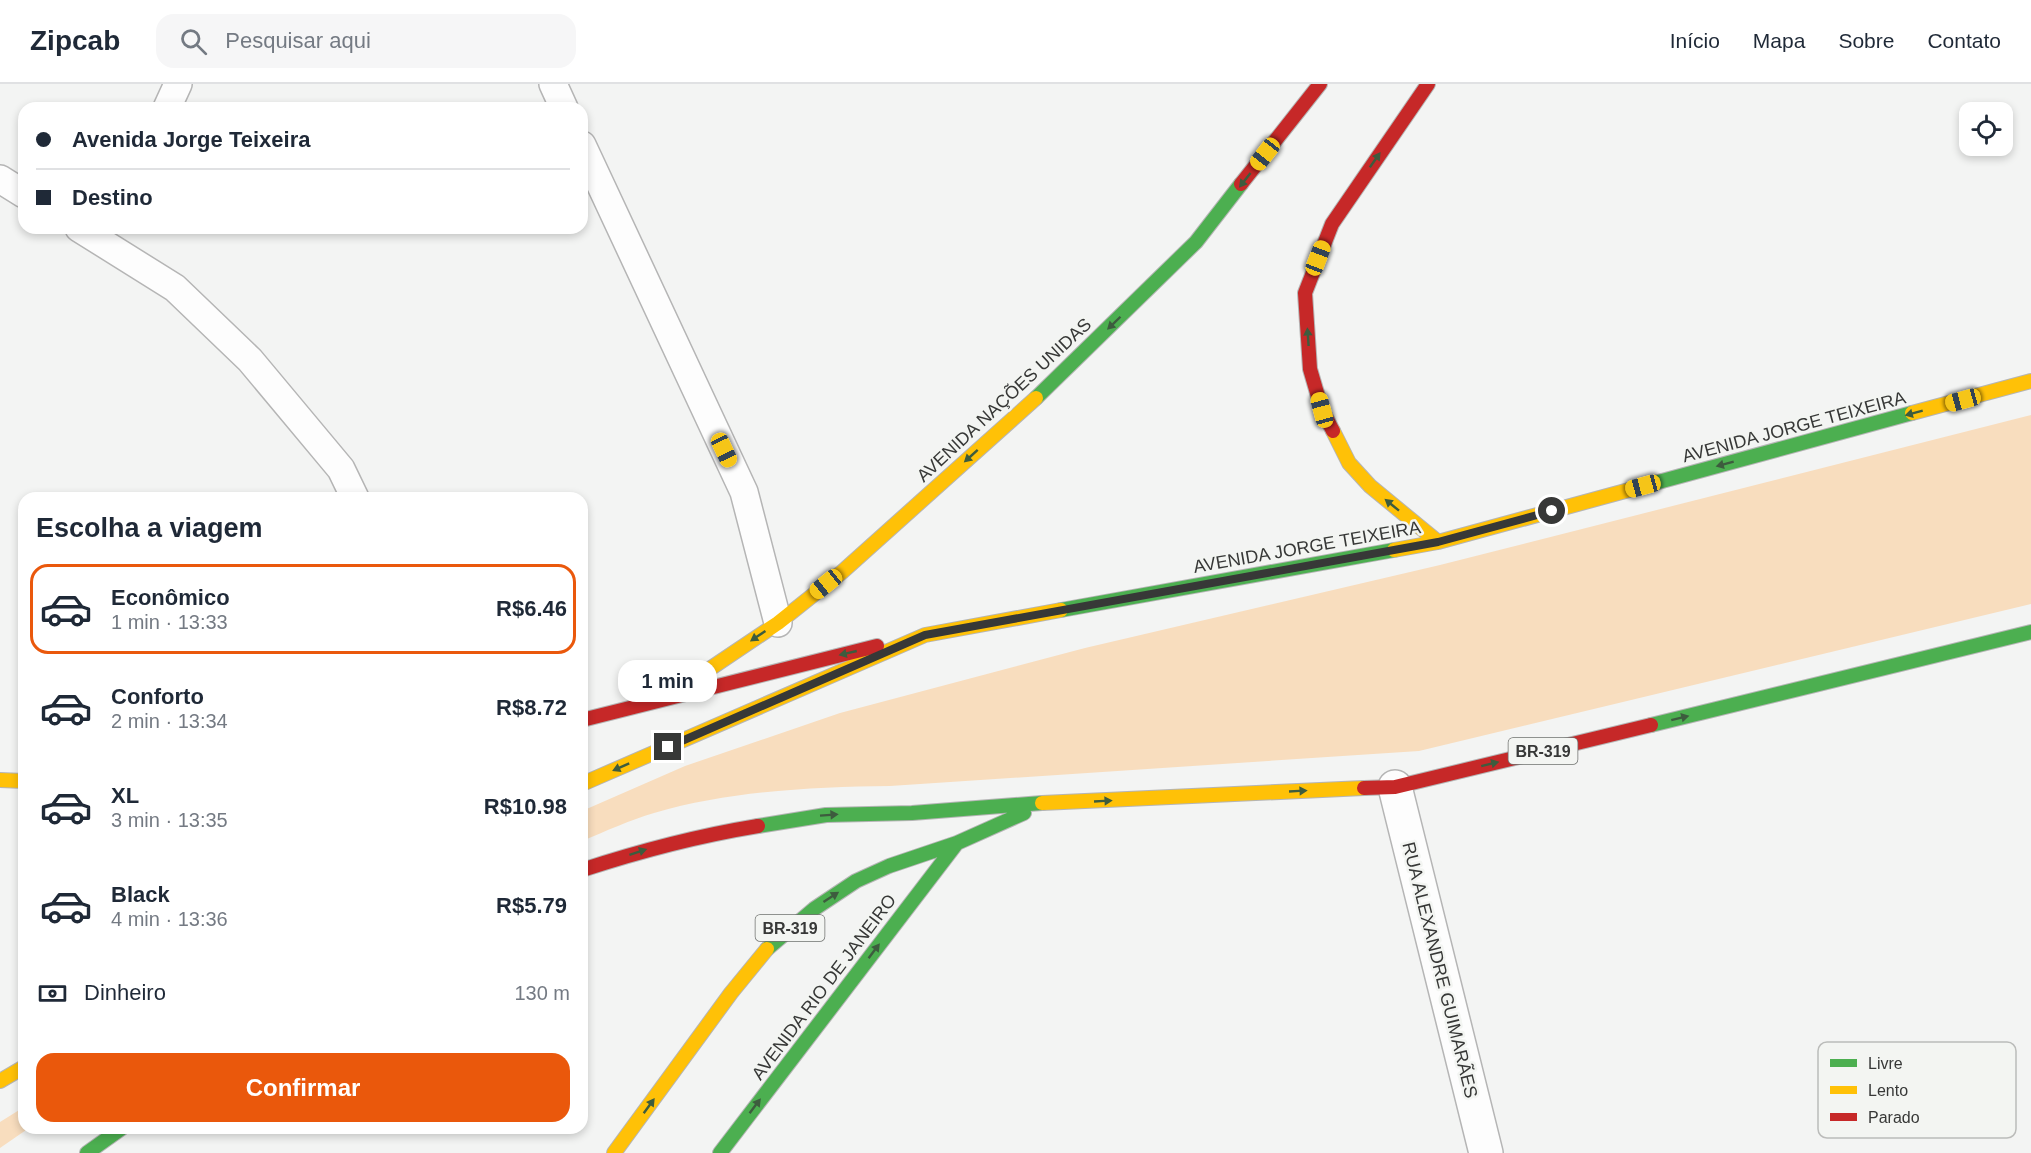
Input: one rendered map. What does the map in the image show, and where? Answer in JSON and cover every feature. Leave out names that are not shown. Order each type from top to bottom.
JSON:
[{"type":"main road","name":"AVENIDA NAÇÕES UNIDAS","points":[[668,697],[778,623],[842,572],[1048,387],[1196,242],[1320,84]]},
{"type":"main road","points":[[1428,84],[1332,224],[1305,293],[1310,369],[1322,410],[1348,463],[1370,486],[1438,542]]},
{"type":"main road","name":"AVENIDA JORGE TEIXEIRA","points":[[588,718],[925,635],[1438,542],[2031,381]]},
{"type":"main road","name":"BR-319","points":[[614,1153],[731,993],[773,942],[814,909],[856,881],[889,866],[957,843],[1045,803],[1395,787],[2031,632]]},
{"type":"main road","points":[[588,781],[925,635]]},
{"type":"main road","points":[[0,780],[18,781]]},
{"type":"main road","points":[[588,868],[651,848],[699,836],[796,819],[826,815],[912,813],[1045,803]]},
{"type":"main road","name":"AVENIDA RIO DE JANEIRO","points":[[720,1153],[957,843]]},
{"type":"main road","points":[[0,1081],[18,1070]]},
{"type":"main road","points":[[87,1153],[114,1134]]},
{"type":"street","name":"RUA ALEXANDRE GUIMARÃES","points":[[1395,787],[1486,1153]]},
{"type":"lane","points":[[170,102],[178,84]]},
{"type":"lane","points":[[553,84],[561,102]]},
{"type":"lane","points":[[588,158],[744,492],[778,623]]},
{"type":"lane","points":[[0,179],[18,190]]},
{"type":"lane","points":[[96,234],[175,288],[250,360],[341,469],[352,492]]},
{"type":"shaded area","points":[[2031,415],[2031,604],[1419,751],[742,795],[654,813],[588,838],[588,808],[685,766],[840,713],[1085,648],[1440,565]]},
{"type":"shaded area","points":[[18,1111],[18,1134],[20,1134],[0,1148],[0,1122]]},
{"type":"traffic: fast","points":[[1036,398],[1196,242],[1241,184]]},
{"type":"traffic: fast","points":[[1640,487],[1912,413]]},
{"type":"traffic: fast","points":[[1061,610],[1394,550]]},
{"type":"traffic: fast","points":[[1651,725],[2031,632]]},
{"type":"traffic: fast","points":[[758,826],[826,815],[912,813],[1042,803]]},
{"type":"traffic: fast","points":[[767,949],[814,909],[856,881],[889,866],[957,843],[1024,813]]},
{"type":"traffic: fast","points":[[720,1153],[957,843]]},
{"type":"traffic: fast","points":[[87,1153],[114,1134]]},
{"type":"traffic: slow","points":[[1912,413],[2031,381]]},
{"type":"traffic: slow","points":[[668,697],[778,623],[842,572],[1036,398]]},
{"type":"traffic: slow","points":[[1333,431],[1349,463],[1370,486],[1438,542]]},
{"type":"traffic: slow","points":[[1394,550],[1438,542],[1640,487]]},
{"type":"traffic: slow","points":[[588,781],[925,635],[1061,610]]},
{"type":"traffic: slow","points":[[0,780],[18,781]]},
{"type":"traffic: slow","points":[[1042,803],[1364,788]]},
{"type":"traffic: slow","points":[[614,1153],[731,993],[767,949]]},
{"type":"traffic: slow","points":[[0,1081],[18,1070]]},
{"type":"traffic: jam","points":[[1241,184],[1320,84]]},
{"type":"traffic: jam","points":[[1333,431],[1322,410],[1310,369],[1305,293],[1332,224],[1428,84]]},
{"type":"traffic: jam","points":[[588,718],[877,646]]},
{"type":"traffic: jam","points":[[1364,788],[1395,787],[1651,725]]},
{"type":"traffic: jam","points":[[588,868],[713,834],[758,826]]},
{"type":"route","points":[[668,747],[925,635],[1438,542],[1552,511]]}]
